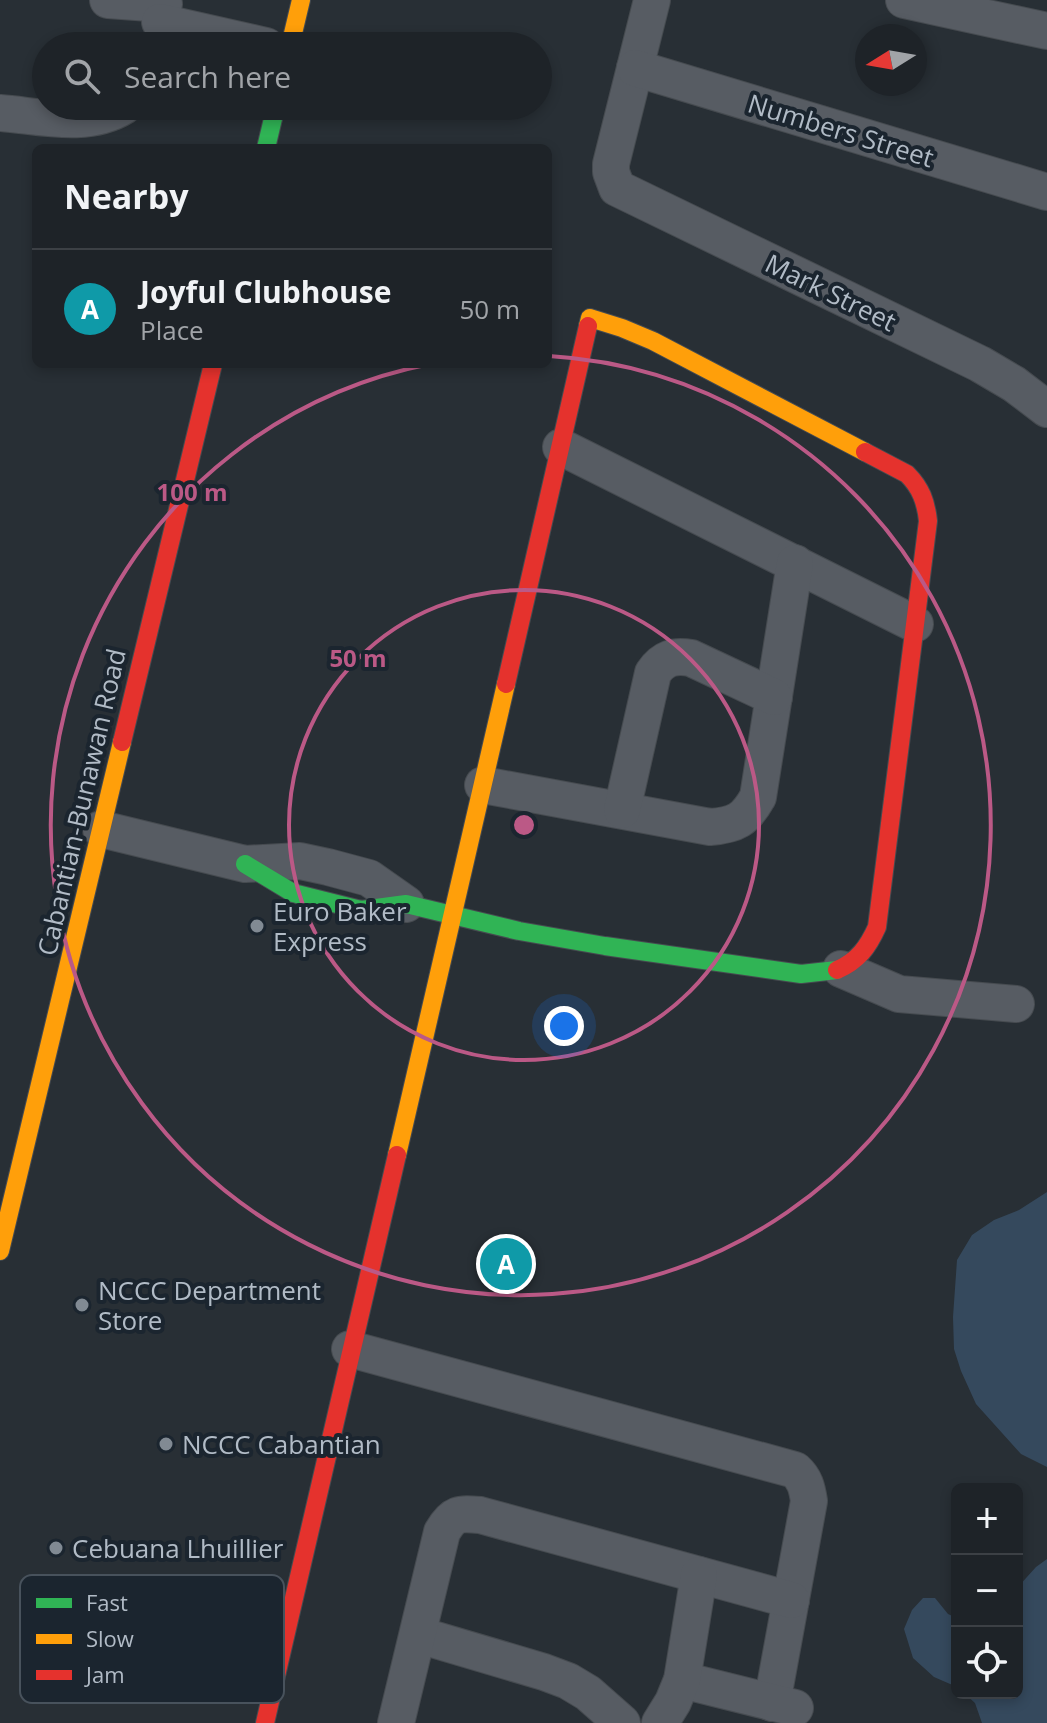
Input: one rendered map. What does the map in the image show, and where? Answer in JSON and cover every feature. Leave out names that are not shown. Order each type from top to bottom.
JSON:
[{"type":"street","points":[[108,0],[214,32]]},
{"type":"street","points":[[293,32],[301,0]]},
{"type":"street","points":[[635,68],[652,0]]},
{"type":"street","points":[[904,0],[1047,31]]},
{"type":"street","name":"Mark Street","points":[[635,68],[611,164],[617,188],[980,364],[1047,409]]},
{"type":"street","name":"Numbers Street","points":[[635,68],[1047,192]]},
{"type":"street","points":[[0,113],[32,116]]},
{"type":"street","points":[[267,144],[273,120]]},
{"type":"street","points":[[101,829],[245,864],[300,861],[328,867],[369,878],[406,904],[453,915],[519,931],[801,974],[821,974],[841,969],[857,959],[870,945],[877,927],[928,521],[923,493],[917,482],[894,466],[640,333],[590,318],[453,915],[284,1639]]},
{"type":"street","name":"Cabantian-Bunawan Road","points":[[0,1251],[212,368]]},
{"type":"street","points":[[561,447],[915,624]]},
{"type":"street","points":[[483,785],[710,827],[739,821],[758,797],[795,563]]},
{"type":"street","points":[[622,810],[653,673],[660,663],[670,657],[691,658],[774,697]]},
{"type":"street","points":[[841,969],[899,994],[1016,1004]]},
{"type":"street","points":[[350,1349],[795,1470],[807,1488],[809,1501],[791,1600],[784,1705],[682,1680]]},
{"type":"street","points":[[396,1723],[442,1532],[457,1515],[480,1515],[791,1600]]},
{"type":"street","points":[[660,1723],[682,1680],[699,1575]]},
{"type":"street","points":[[419,1635],[568,1681],[588,1693],[622,1723]]},
{"type":"street","points":[[265,1723],[270,1703]]},
{"type":"water","points":[[1047,1192],[1047,1467],[1021,1454],[976,1404],[954,1349],[953,1317],[957,1260],[972,1235]]},
{"type":"water","points":[[1047,1559],[1047,1723],[982,1723],[971,1699],[1023,1699],[1023,1581]]},
{"type":"water","points":[[923,1598],[935,1598],[951,1615],[951,1684],[934,1677],[913,1658],[904,1629],[912,1610]]},
{"type":"traffic: fast","points":[[267,144],[273,120]]},
{"type":"traffic: fast","points":[[245,864],[293,893],[361,910],[406,904],[519,931],[605,946],[801,974],[837,970]]},
{"type":"traffic: slow","points":[[293,32],[301,0]]},
{"type":"traffic: slow","points":[[588,326],[590,318],[653,341],[865,452]]},
{"type":"traffic: slow","points":[[397,1155],[506,684]]},
{"type":"traffic: slow","points":[[0,1251],[122,742]]},
{"type":"traffic: jam","points":[[506,684],[588,326]]},
{"type":"traffic: jam","points":[[122,742],[212,368]]},
{"type":"traffic: jam","points":[[837,970],[862,953],[877,927],[928,521],[922,496],[912,479],[865,452]]},
{"type":"traffic: jam","points":[[284,1641],[397,1155]]},
{"type":"traffic: jam","points":[[265,1723],[270,1703]]},
{"type":"place","name":"Euro Baker Express","points":[[257,926]]},
{"type":"place","name":"Joyful Clubhouse","points":[[506,1264]]},
{"type":"place","name":"NCCC Department Store","points":[[82,1305]]},
{"type":"place","name":"NCCC Cabantian","points":[[166,1444]]},
{"type":"place","name":"Cebuana Lhuillier","points":[[56,1548]]}]
